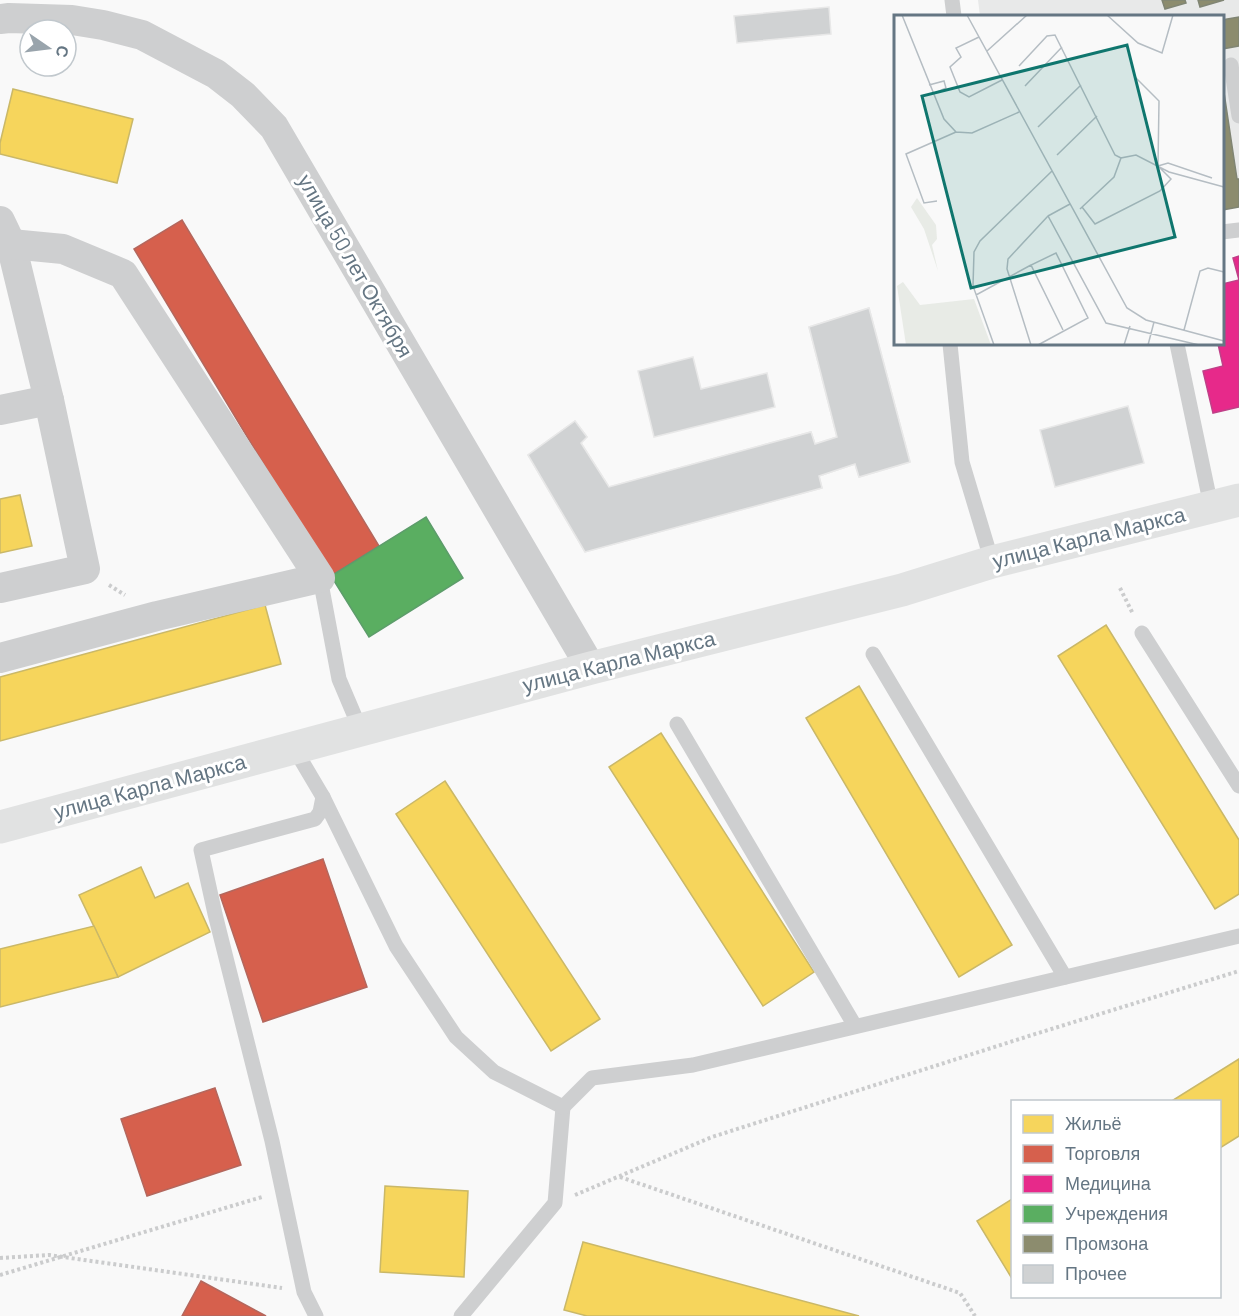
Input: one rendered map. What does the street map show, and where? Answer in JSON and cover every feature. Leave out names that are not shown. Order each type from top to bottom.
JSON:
[{"type":"street","name":"улица 50 лет Октября","points":[[0,19],[72,20],[142,35],[216,74],[243,95],[274,127],[591,668]]},
{"type":"street","points":[[0,588],[85,570],[49,400],[4,236],[63,249],[123,274],[320,578],[157,616],[0,658]]},
{"type":"street","points":[[0,410],[49,400]]},
{"type":"street","name":"улица Карла Маркса","points":[[0,827],[591,668],[902,590],[992,562],[1225,503]]},
{"type":"lane","points":[[952,0],[954,15]]},
{"type":"lane","points":[[1231,65],[1239,116]]},
{"type":"lane","points":[[1224,232],[1239,230]]},
{"type":"lane","points":[[950,345],[962,462],[992,562]]},
{"type":"lane","points":[[1177,345],[1225,503]]},
{"type":"lane","points":[[320,578],[339,679],[361,730]]},
{"type":"lane","points":[[1142,633],[1239,786]]},
{"type":"lane","points":[[873,654],[1065,977]]},
{"type":"lane","points":[[677,724],[855,1026]]},
{"type":"lane","points":[[294,748],[323,797],[396,946],[456,1036],[494,1072],[563,1107]]},
{"type":"lane","points":[[316,1316],[304,1292],[272,1141],[201,850],[315,819],[320,812],[323,797]]},
{"type":"lane","points":[[461,1316],[555,1203],[563,1107],[592,1078],[693,1065],[1239,936]]},
{"type":"path","points":[[85,570],[157,616]]},
{"type":"path","points":[[1120,588],[1142,633]]},
{"type":"path","points":[[555,1203],[712,1137],[1020,1038],[1239,971]]},
{"type":"path","points":[[619,1177],[960,1293],[975,1316]]},
{"type":"path","points":[[0,1275],[283,1191]]},
{"type":"path","points":[[0,1258],[61,1256],[304,1292]]},
{"type":"shaded area","points":[[978,0],[1239,0],[1239,207],[1224,210],[1224,15],[980,15]]},
{"type":"building: Жильё","points":[[13,89],[133,119],[117,183],[0,154],[0,143]]},
{"type":"building: Жильё","points":[[20,495],[32,546],[0,553],[0,499]]},
{"type":"building: Жильё","points":[[265,605],[281,664],[0,741],[0,677]]},
{"type":"building: Жильё","points":[[1106,625],[1239,840],[1239,894],[1215,909],[1058,656]]},
{"type":"building: Жильё","points":[[859,686],[1012,945],[959,977],[806,718]]},
{"type":"building: Жильё","points":[[661,733],[814,972],[763,1006],[609,767]]},
{"type":"building: Жильё","points":[[445,781],[600,1019],[551,1051],[396,814]]},
{"type":"building: Жильё","points":[[141,867],[155,898],[188,883],[210,932],[118,977],[79,895]]},
{"type":"building: Жильё","points":[[94,926],[118,977],[0,1007],[0,949]]},
{"type":"building: Жильё","points":[[1239,1059],[1239,1136],[1221,1147],[1221,1100],[1173,1100]]},
{"type":"building: Жильё","points":[[385,1186],[468,1191],[464,1277],[380,1272]]},
{"type":"building: Жильё","points":[[1011,1200],[1011,1277],[977,1221]]},
{"type":"building: Жильё","points":[[583,1242],[859,1316],[587,1316],[564,1310]]},
{"type":"building: Торговля","points":[[182,220],[379,546],[331,576],[134,249]]},
{"type":"building: Торговля","points":[[323,859],[367,987],[263,1022],[220,895]]},
{"type":"building: Торговля","points":[[215,1088],[241,1165],[147,1196],[121,1119]]},
{"type":"building: Торговля","points":[[201,1281],[266,1316],[182,1316]]},
{"type":"building: Медицина","points":[[1239,256],[1239,280],[1233,258]]},
{"type":"building: Медицина","points":[[1239,280],[1239,407],[1213,413],[1203,371],[1223,366],[1218,345],[1224,345],[1224,284]]},
{"type":"building: Учреждения","points":[[426,517],[463,578],[369,637],[331,576]]},
{"type":"building: Промзона","points":[[1162,0],[1185,0],[1186,3],[1165,9]]},
{"type":"building: Промзона","points":[[1198,0],[1224,0],[1200,7]]},
{"type":"building: Промзона","points":[[1239,17],[1239,46],[1224,49],[1224,20]]},
{"type":"building: Промзона","points":[[1224,92],[1237,179],[1239,179],[1239,207],[1224,210]]},
{"type":"building: Прочее","points":[[829,7],[831,34],[737,43],[734,16]]},
{"type":"building: Прочее","points":[[869,308],[910,462],[859,477],[855,464],[819,476],[822,488],[585,552],[528,455],[575,421],[587,437],[581,443],[609,487],[811,432],[815,444],[837,437],[809,327]]},
{"type":"building: Прочее","points":[[869,308],[910,462],[859,477],[855,464],[819,476],[822,488],[585,552],[528,455],[575,421],[587,437],[581,443],[609,487],[811,432],[815,444],[837,437],[809,327]]},
{"type":"building: Прочее","points":[[693,357],[701,389],[767,373],[775,407],[654,437],[638,371]]},
{"type":"building: Прочее","points":[[1128,406],[1144,463],[1055,487],[1040,430]]}]
